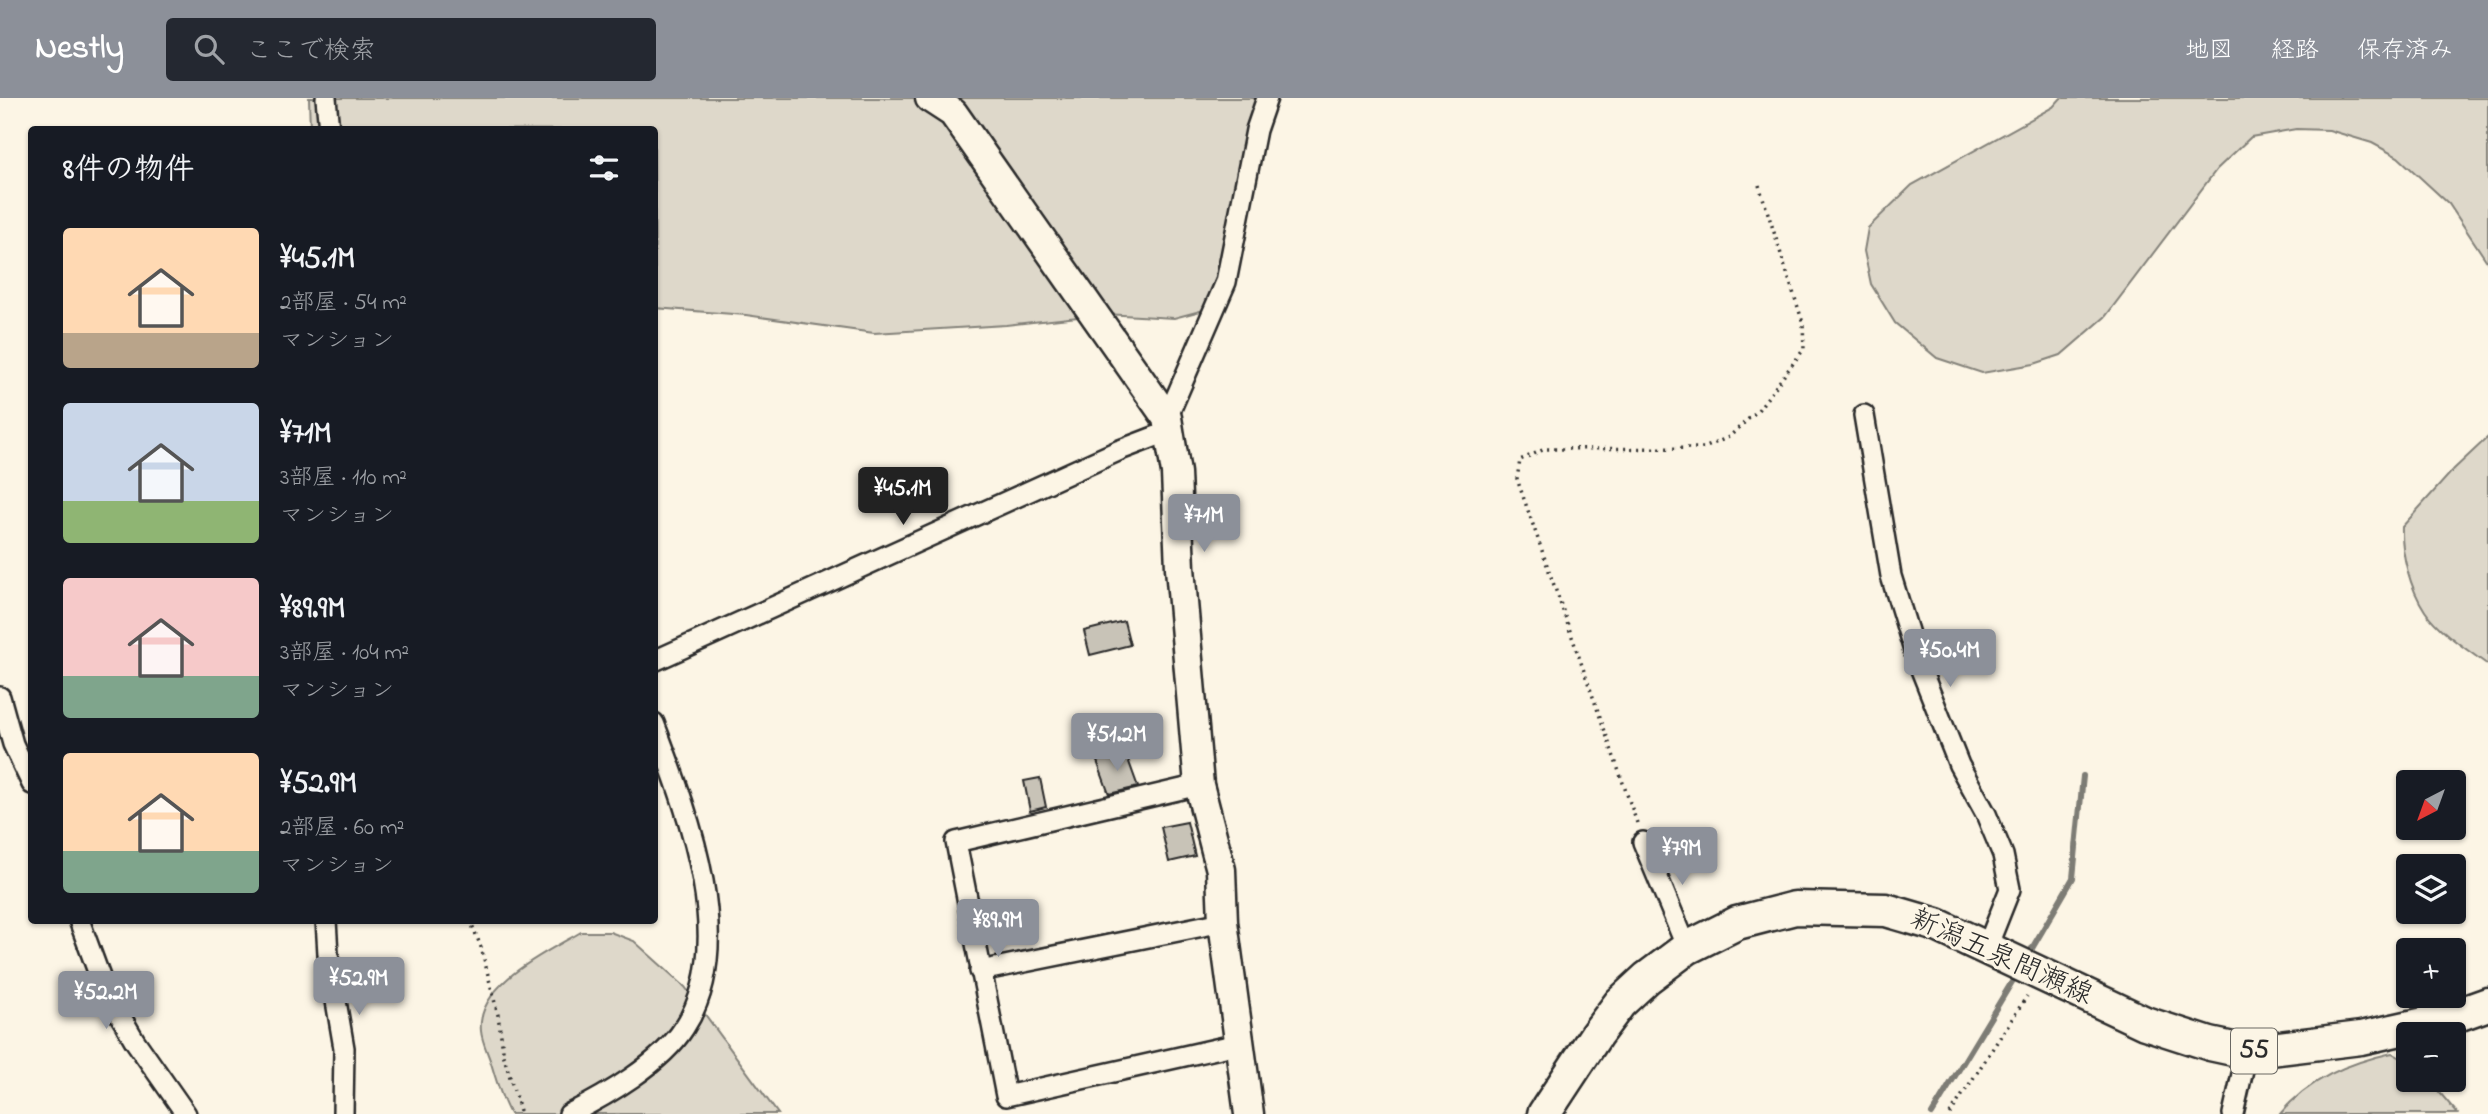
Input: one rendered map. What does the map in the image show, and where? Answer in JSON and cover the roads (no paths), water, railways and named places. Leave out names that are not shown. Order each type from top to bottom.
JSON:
[{"type":"main road","name":"新潟五泉間瀬線","points":[[1544,1114],[1620,1003],[1686,948],[1737,923],[1795,908],[1886,909],[1937,925],[2145,1023],[2210,1044],[2247,1052],[2361,1038],[2446,1019],[2488,1004]]},
{"type":"street","points":[[326,98],[329,126]]},
{"type":"street","points":[[930,98],[953,113],[1167,425],[1176,473],[1180,568],[1199,785],[1220,870],[1223,922],[1249,1114]]},
{"type":"street","points":[[658,659],[1120,450],[1167,425],[1226,282],[1256,130],[1267,98]]},
{"type":"street","points":[[1864,415],[1891,576],[1916,657],[1959,765],[1986,814],[2003,855],[2010,889],[1987,947]]},
{"type":"street","points":[[0,697],[13,744],[28,776]]},
{"type":"street","points":[[569,1114],[629,1078],[664,1052],[685,1028],[699,997],[708,955],[707,905],[694,844],[658,735]]},
{"type":"street","points":[[1199,785],[956,842],[1006,1096],[1238,1044]]},
{"type":"street","points":[[1643,842],[1686,948]]},
{"type":"street","points":[[980,971],[1223,922]]},
{"type":"street","points":[[80,924],[104,988],[135,1041],[186,1114]]},
{"type":"street","points":[[326,924],[328,954],[344,1048],[344,1114]]},
{"type":"street","points":[[2233,1114],[2247,1052]]},
{"type":"waterway","points":[[2027,957],[2073,878],[2083,776]]},
{"type":"waterway","points":[[1932,1114],[2018,972]]}]
